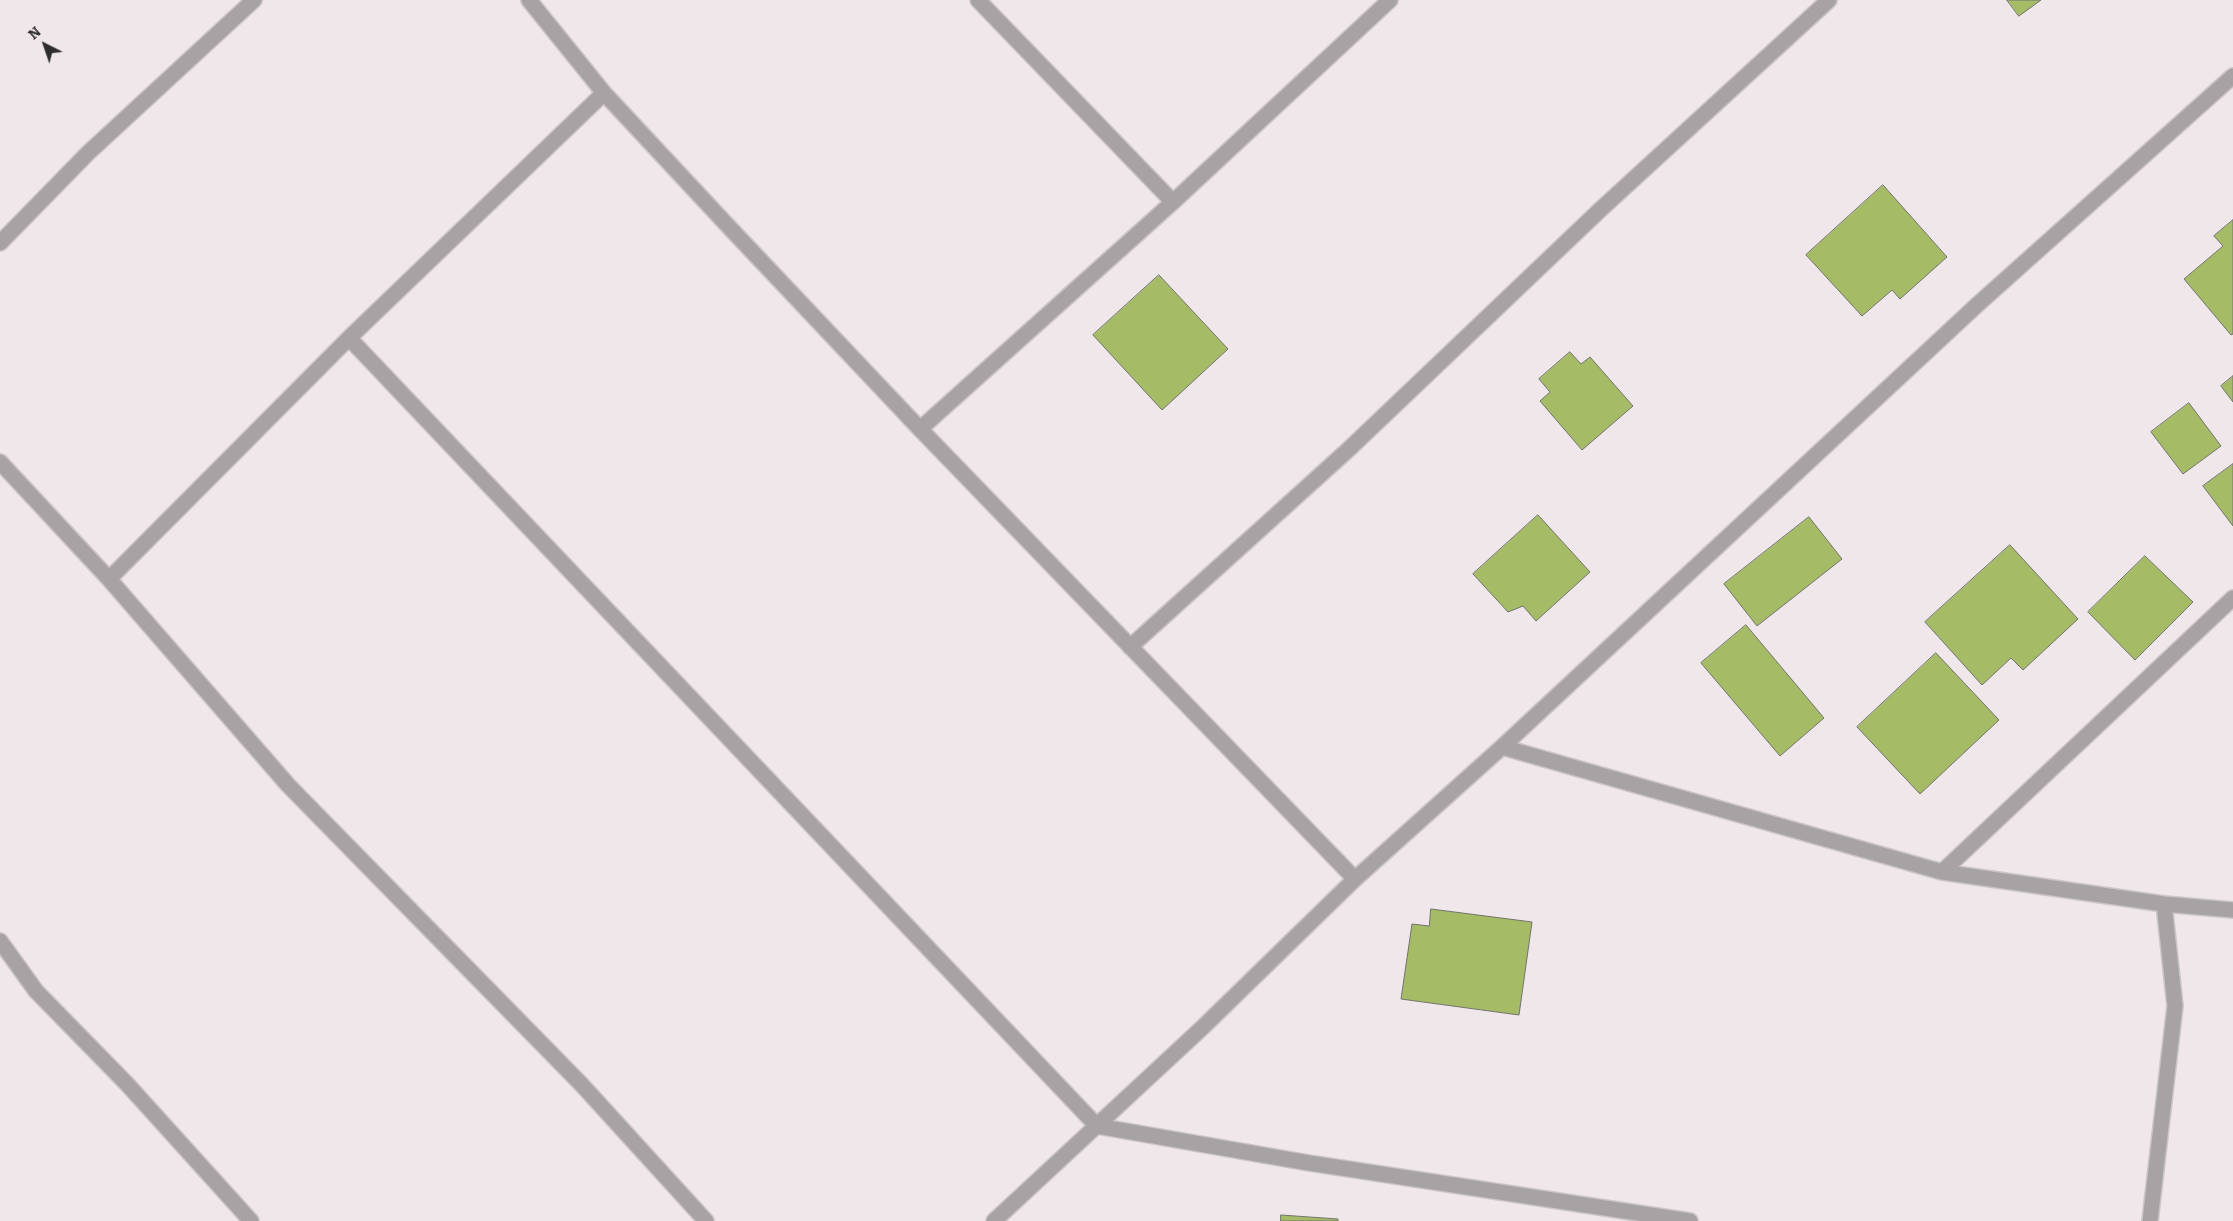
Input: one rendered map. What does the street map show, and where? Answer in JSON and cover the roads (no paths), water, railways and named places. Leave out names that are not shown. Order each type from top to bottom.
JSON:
[{"type":"street","points":[[0,244],[88,153],[254,0]]},
{"type":"street","points":[[530,0],[604,93],[920,429],[1354,879]]},
{"type":"street","points":[[978,0],[1173,202]]},
{"type":"street","points":[[920,429],[1173,202],[1390,0]]},
{"type":"street","points":[[1130,647],[1349,448],[1600,209],[1829,0]]},
{"type":"street","points":[[994,1221],[1203,1027],[1354,879],[1502,747],[1977,305],[2233,76]]},
{"type":"street","points":[[109,579],[349,338],[604,93]]},
{"type":"street","points":[[349,338],[1097,1126],[1309,1163],[1690,1221]]},
{"type":"street","points":[[0,462],[109,579],[288,785],[582,1085],[706,1221]]},
{"type":"street","points":[[1942,872],[2233,598]]},
{"type":"street","points":[[1502,747],[1942,872],[2164,904],[2233,910]]},
{"type":"street","points":[[2150,1221],[2175,1006],[2164,904]]},
{"type":"street","points":[[0,941],[36,990],[127,1084],[251,1221]]}]
